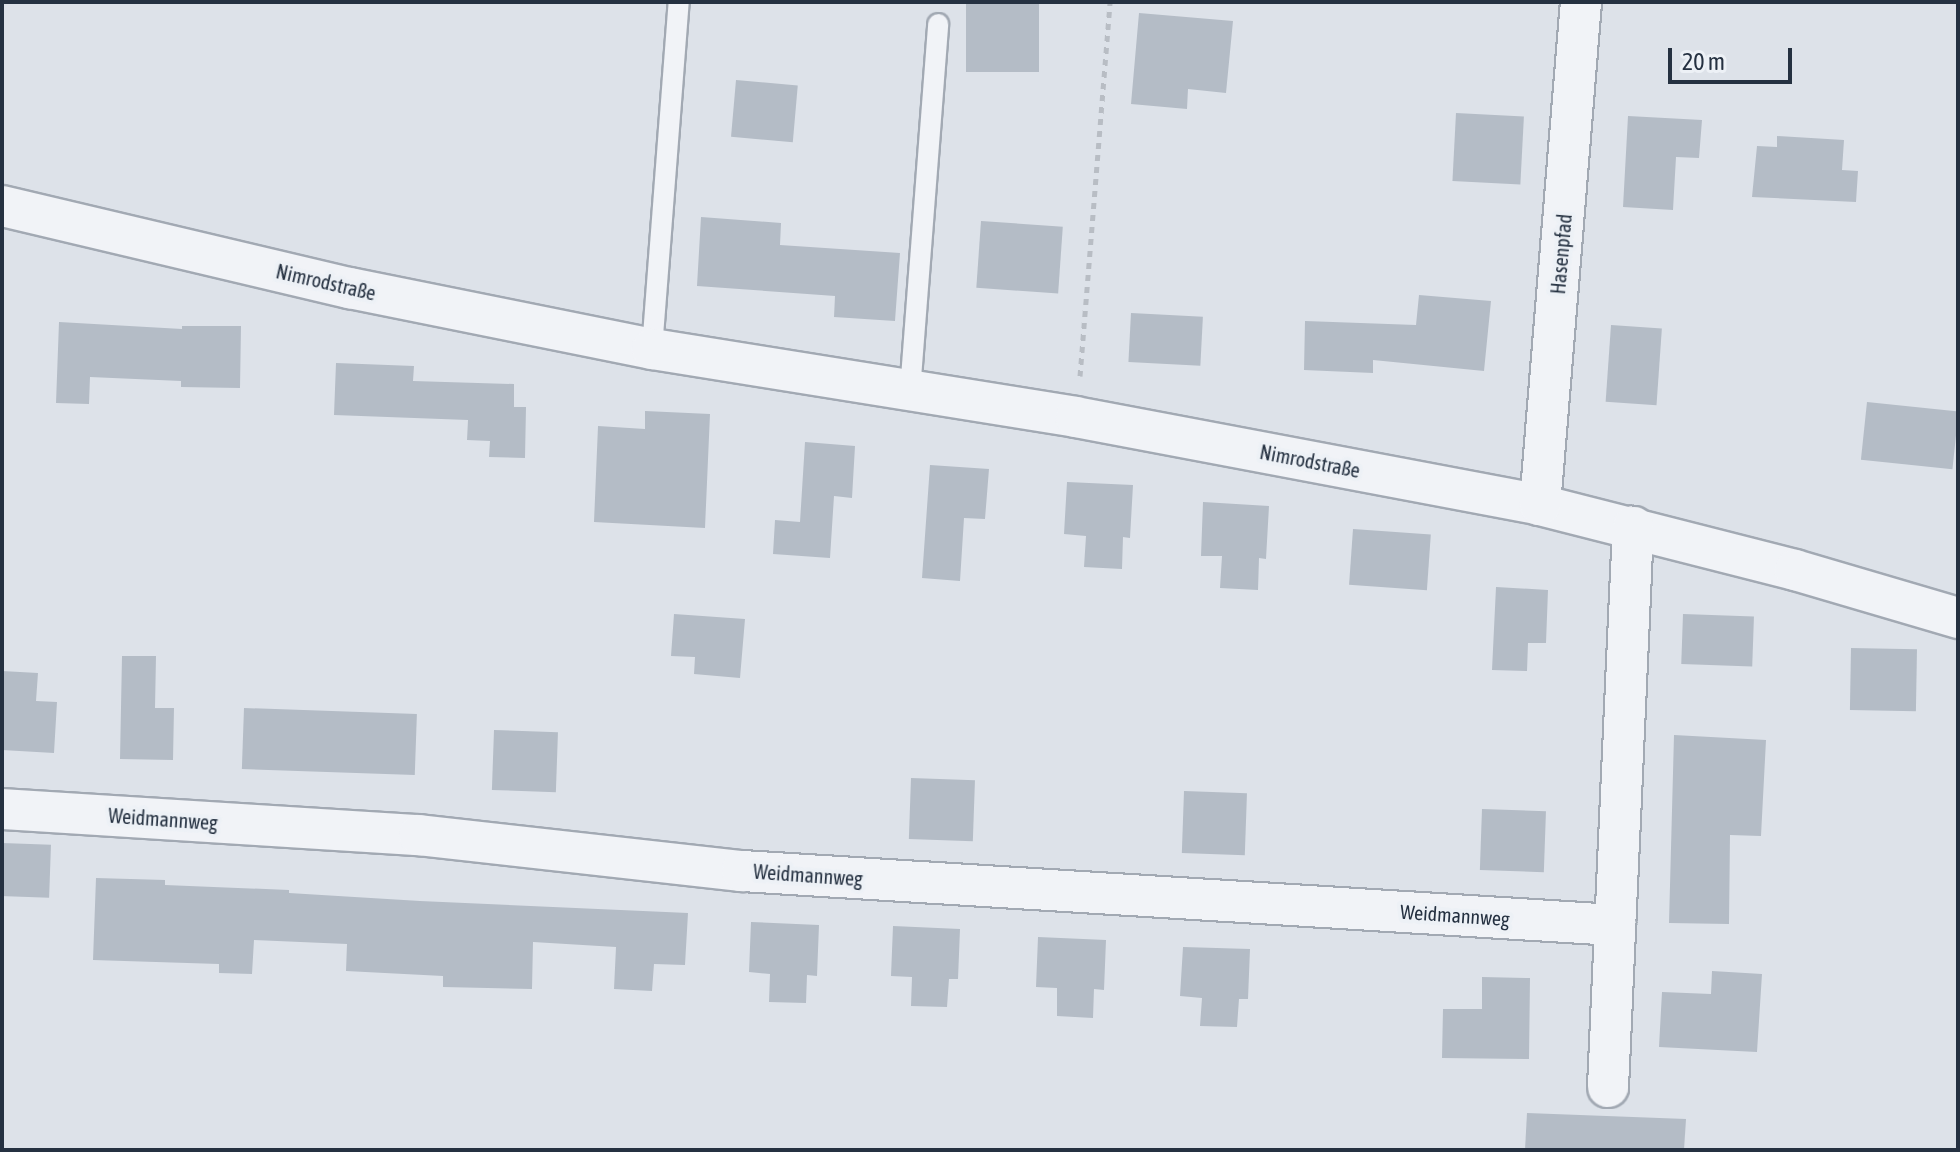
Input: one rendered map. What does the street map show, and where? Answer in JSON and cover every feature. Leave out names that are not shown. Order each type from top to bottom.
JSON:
[{"type":"street","name":"Hasenpfad","points":[[1540,505],[1581,2]]},
{"type":"street","name":"Nimrodstraße","points":[[2,206],[350,288],[652,349],[1076,417],[1540,505],[1633,527],[1958,618]]},
{"type":"street","points":[[1608,1087],[1633,527]]},
{"type":"street","name":"Weidmannweg","points":[[2,809],[419,835],[742,871],[1615,925]]},
{"type":"lane","points":[[652,349],[679,2]]},
{"type":"lane","points":[[910,391],[938,24]]},
{"type":"path","points":[[1076,417],[1110,2]]},
{"type":"building","points":[[966,2],[1039,2],[1039,72],[966,72]]},
{"type":"building","points":[[1139,13],[1233,21],[1226,93],[1188,89],[1187,109],[1131,104]]},
{"type":"building","points":[[736,80],[798,85],[793,142],[731,137]]},
{"type":"building","points":[[1456,113],[1524,117],[1520,184],[1452,181]]},
{"type":"building","points":[[1628,116],[1702,120],[1699,158],[1676,157],[1673,210],[1623,207]]},
{"type":"building","points":[[1777,136],[1844,140],[1842,170],[1858,171],[1856,202],[1752,197],[1757,146],[1777,147]]},
{"type":"building","points":[[701,217],[781,223],[780,245],[900,253],[895,321],[834,317],[835,296],[697,286]]},
{"type":"building","points":[[981,221],[1063,227],[1058,294],[976,288]]},
{"type":"building","points":[[1419,295],[1491,301],[1484,371],[1373,360],[1373,373],[1304,370],[1305,321],[1416,325]]},
{"type":"building","points":[[1131,313],[1203,317],[1200,366],[1128,362]]},
{"type":"building","points":[[59,322],[182,329],[182,326],[241,326],[240,388],[181,387],[181,381],[90,377],[89,404],[56,403]]},
{"type":"building","points":[[1611,325],[1662,329],[1657,405],[1606,402]]},
{"type":"building","points":[[336,363],[414,366],[413,381],[514,384],[514,407],[526,407],[525,458],[489,457],[490,441],[467,440],[468,420],[334,415]]},
{"type":"building","points":[[1867,402],[1958,412],[1952,469],[1861,460]]},
{"type":"building","points":[[645,411],[710,414],[705,528],[594,522],[598,426],[645,429]]},
{"type":"building","points":[[805,442],[855,446],[852,498],[834,496],[830,558],[773,554],[775,520],[800,522]]},
{"type":"building","points":[[930,465],[989,469],[985,519],[964,518],[960,581],[922,578]]},
{"type":"building","points":[[1067,482],[1133,485],[1130,538],[1123,537],[1122,569],[1084,567],[1086,536],[1064,534]]},
{"type":"building","points":[[1203,502],[1269,506],[1266,559],[1259,558],[1258,590],[1220,588],[1222,556],[1201,556]]},
{"type":"building","points":[[1353,529],[1431,534],[1427,590],[1349,585]]},
{"type":"building","points":[[1496,587],[1548,590],[1546,643],[1528,643],[1527,671],[1492,670]]},
{"type":"building","points":[[674,614],[745,619],[740,678],[694,674],[695,657],[671,656]]},
{"type":"building","points":[[1683,614],[1754,616],[1752,666],[1681,664]]},
{"type":"building","points":[[1851,648],[1917,649],[1916,711],[1850,710]]},
{"type":"building","points":[[122,656],[156,656],[155,708],[174,708],[173,760],[120,759]]},
{"type":"building","points":[[2,671],[38,673],[36,701],[57,702],[54,753],[2,750]]},
{"type":"building","points":[[244,708],[417,714],[415,775],[242,769]]},
{"type":"building","points":[[494,730],[558,732],[556,792],[492,790]]},
{"type":"building","points":[[1674,735],[1766,740],[1761,836],[1730,835],[1729,924],[1669,923]]},
{"type":"building","points":[[911,778],[975,780],[973,841],[909,839]]},
{"type":"building","points":[[1184,791],[1247,793],[1245,855],[1182,853]]},
{"type":"building","points":[[1482,809],[1546,811],[1544,872],[1480,870]]},
{"type":"building","points":[[2,843],[51,845],[49,898],[2,896]]},
{"type":"building","points":[[96,878],[165,880],[165,885],[289,890],[289,893],[420,901],[688,913],[685,965],[654,964],[652,991],[614,989],[616,947],[533,942],[532,989],[443,987],[443,976],[346,971],[347,944],[254,940],[252,974],[219,973],[219,964],[93,960]]},
{"type":"building","points":[[751,922],[819,925],[817,976],[807,975],[806,1003],[769,1002],[770,974],[749,972]]},
{"type":"building","points":[[893,926],[960,929],[958,979],[949,979],[947,1007],[911,1006],[912,977],[891,976]]},
{"type":"building","points":[[1038,937],[1106,940],[1104,990],[1094,989],[1093,1018],[1057,1016],[1057,988],[1036,987]]},
{"type":"building","points":[[1183,947],[1250,949],[1248,999],[1239,999],[1237,1027],[1200,1026],[1202,998],[1180,996]]},
{"type":"building","points":[[1712,971],[1762,974],[1757,1052],[1659,1047],[1662,992],[1711,994]]},
{"type":"building","points":[[1482,977],[1530,978],[1529,1059],[1442,1058],[1443,1009],[1482,1009]]},
{"type":"building","points":[[1527,1113],[1686,1119],[1684,1150],[1525,1150]]}]
